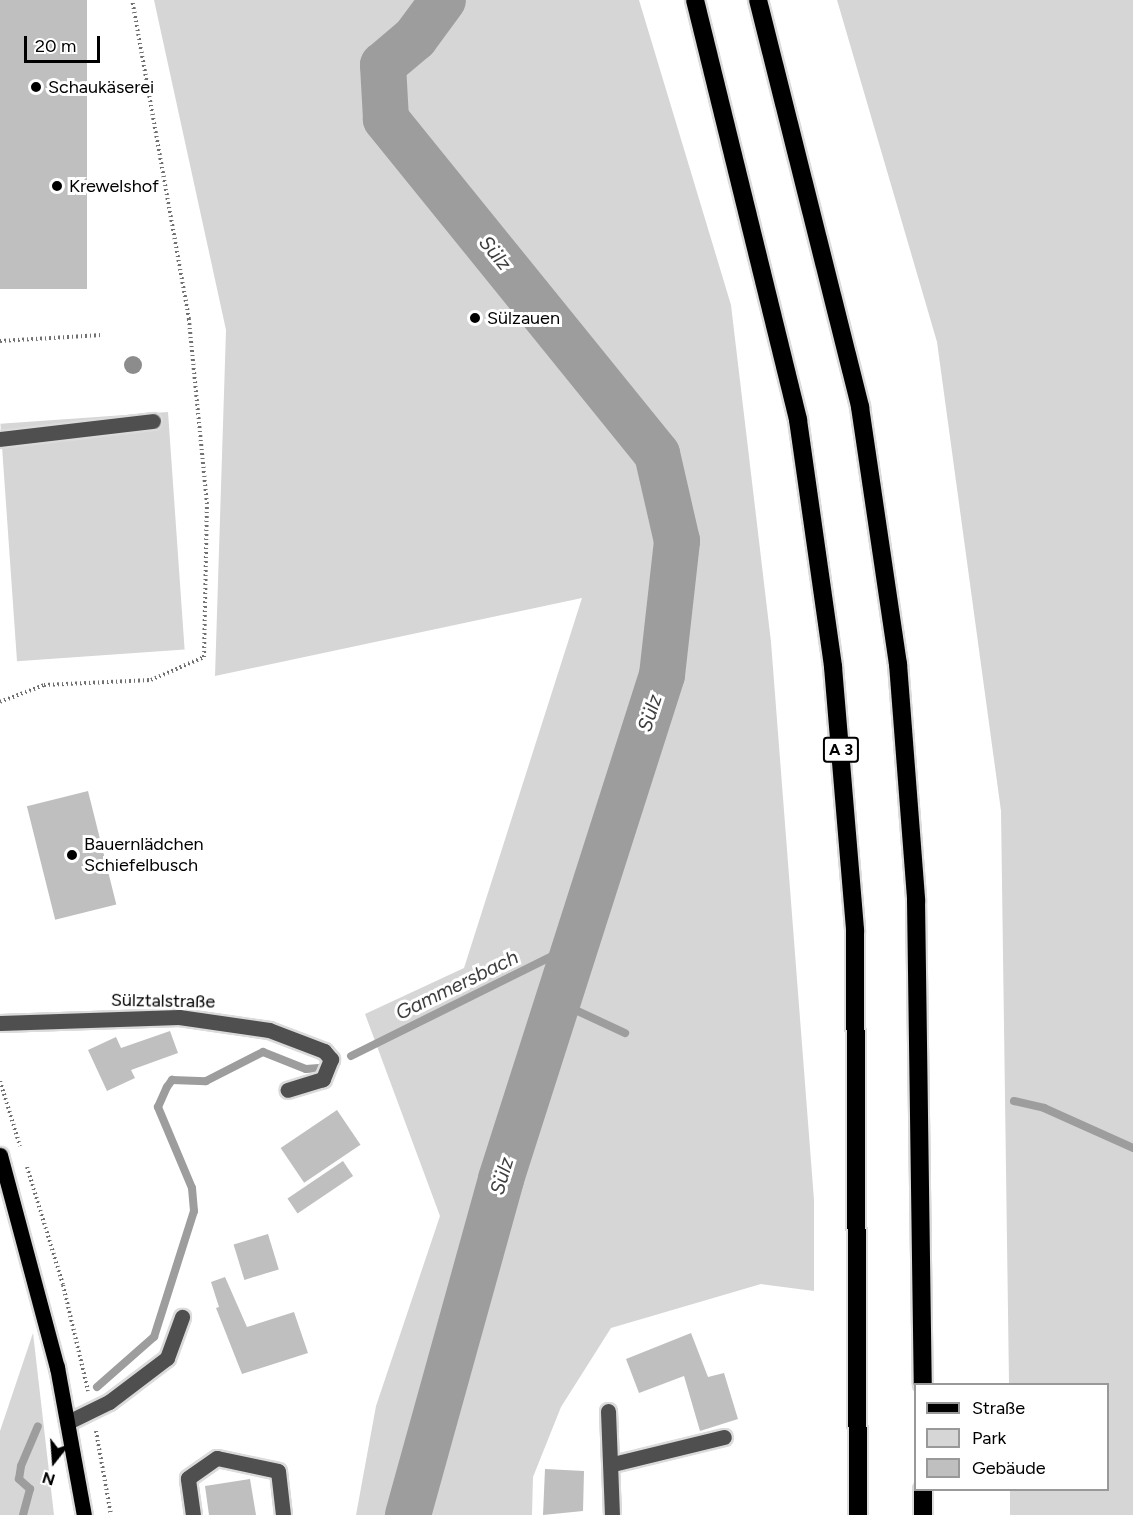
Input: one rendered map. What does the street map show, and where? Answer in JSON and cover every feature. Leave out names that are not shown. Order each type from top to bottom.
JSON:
[{"type":"highway","name":"A 3","points":[[695,0],[798,420],[833,667],[855,930],[858,1515]]},
{"type":"highway","points":[[758,0],[860,407],[897,663],[916,900],[922,1383]]},
{"type":"highway","points":[[923,1491],[923,1515]]},
{"type":"main road","points":[[0,1155],[46,1318],[68,1422],[84,1515]]},
{"type":"street","points":[[0,440],[153,421]]},
{"type":"street","name":"Sülztalstraße","points":[[0,1023],[179,1017],[269,1030],[324,1051],[331,1059],[324,1079],[288,1090]]},
{"type":"street","points":[[68,1422],[109,1402],[167,1358],[182,1317]]},
{"type":"street","points":[[608,1411],[613,1464],[612,1515]]},
{"type":"street","points":[[613,1464],[724,1437]]},
{"type":"street","points":[[193,1515],[188,1478],[217,1458],[278,1471],[283,1515]]},
{"type":"path","points":[[0,341],[102,335]]},
{"type":"green space","points":[[154,0],[639,0],[731,305],[771,642],[814,1200],[814,1291],[761,1284],[611,1328],[561,1407],[533,1477],[532,1515],[356,1515],[376,1406],[440,1216],[365,1014],[464,968],[582,598],[215,676],[226,330]]},
{"type":"green space","points":[[837,0],[1133,0],[1133,1515],[1010,1515],[1010,1491],[1109,1491],[1109,1383],[1009,1383],[1001,811],[937,342]]},
{"type":"green space","points":[[168,412],[185,649],[17,661],[0,424]]},
{"type":"green space","points":[[33,1333],[54,1515],[0,1515],[0,1431]]},
{"type":"building","points":[[0,0],[87,0],[87,289],[0,289]]},
{"type":"building","name":"Bauernlädchen Schiefelbusch","points":[[88,791],[116,905],[55,920],[27,806]]},
{"type":"building","points":[[170,1031],[178,1053],[131,1070],[135,1078],[107,1091],[88,1050],[116,1037],[121,1048]]},
{"type":"building","points":[[337,1110],[360,1145],[304,1183],[281,1148]]},
{"type":"building","points":[[343,1161],[353,1176],[298,1213],[287,1198]]},
{"type":"building","points":[[268,1234],[279,1269],[244,1280],[234,1245]]},
{"type":"building","points":[[225,1277],[247,1327],[294,1312],[308,1353],[242,1374],[216,1308],[219,1307],[211,1282]]},
{"type":"building","points":[[691,1333],[708,1377],[724,1373],[738,1419],[700,1431],[684,1376],[639,1393],[626,1359]]},
{"type":"building","points":[[545,1469],[584,1471],[583,1511],[543,1515]]},
{"type":"building","points":[[250,1479],[256,1515],[209,1515],[205,1486]]},
{"type":"waterway","name":"Sülz","points":[[408,1515],[501,1179],[662,675],[677,541],[657,454],[386,119],[383,65],[415,38],[443,0]]},
{"type":"waterway","name":"Gammersbach","points":[[351,1056],[577,944]]},
{"type":"waterway","points":[[558,1002],[625,1033]]},
{"type":"waterway","name":"Gammersbach","points":[[97,1387],[154,1337],[194,1211],[192,1188],[158,1107],[167,1087],[172,1080],[206,1081],[263,1052],[306,1069],[319,1068]]},
{"type":"waterway","points":[[1014,1101],[1044,1108],[1133,1148]]},
{"type":"waterway","name":"Gammersbach","points":[[23,1515],[30,1489],[19,1479],[21,1466],[38,1426]]},
{"type":"place","name":"Schaukäserei","points":[[36,87]]},
{"type":"place","name":"Krewelshof","points":[[57,186]]},
{"type":"place","name":"Sülzauen","points":[[475,318]]},
{"type":"place","name":"Bauernlädchen Schiefelbusch","points":[[72,855]]}]
